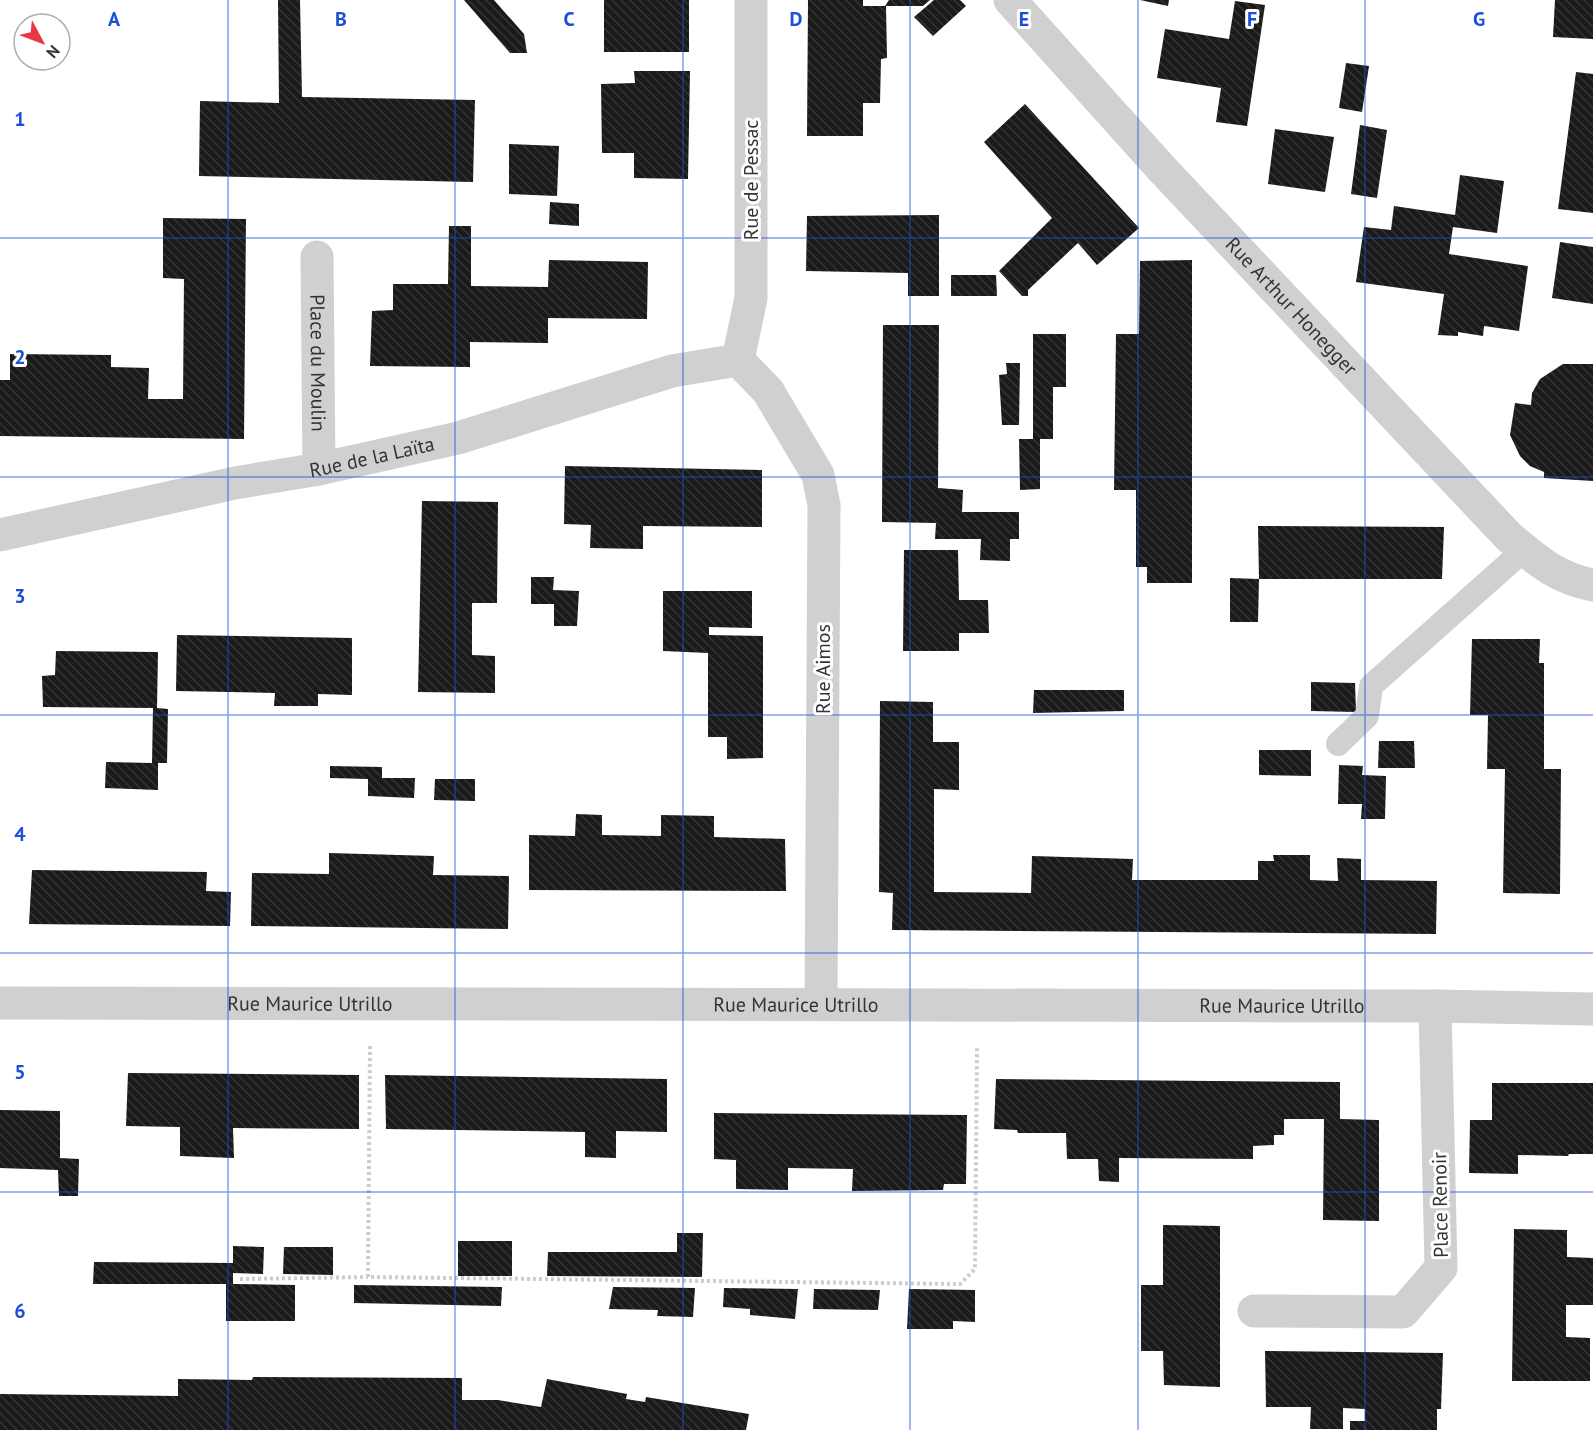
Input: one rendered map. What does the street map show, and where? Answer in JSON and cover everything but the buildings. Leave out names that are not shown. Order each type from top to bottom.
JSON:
[{"type":"street","name":"Rue de Pessac","points":[[738,360],[751,298],[751,0]]},
{"type":"street","name":"Rue Arthur Honegger","points":[[1010,0],[1162,169],[1509,537],[1549,569],[1572,581],[1593,585]]},
{"type":"street","name":"Place du Moulin","points":[[317,257],[319,469]]},
{"type":"street","name":"Rue de la Laïta","points":[[0,535],[235,483],[319,469],[458,438],[672,371],[738,360]]},
{"type":"street","name":"Rue Aimos","points":[[738,360],[768,391],[818,475],[824,504],[821,1004]]},
{"type":"street","name":"Rue Maurice Utrillo","points":[[0,1003],[1435,1006],[1593,1009]]},
{"type":"street","name":"Place Renoir","points":[[1254,1311],[1403,1312],[1442,1268],[1435,1006]]},
{"type":"lane","points":[[1338,744],[1367,716],[1371,686],[1524,550]]},
{"type":"path","points":[[368,1277],[371,1004]]},
{"type":"path","points":[[240,1279],[368,1277],[960,1284],[975,1269],[977,1006]]}]
